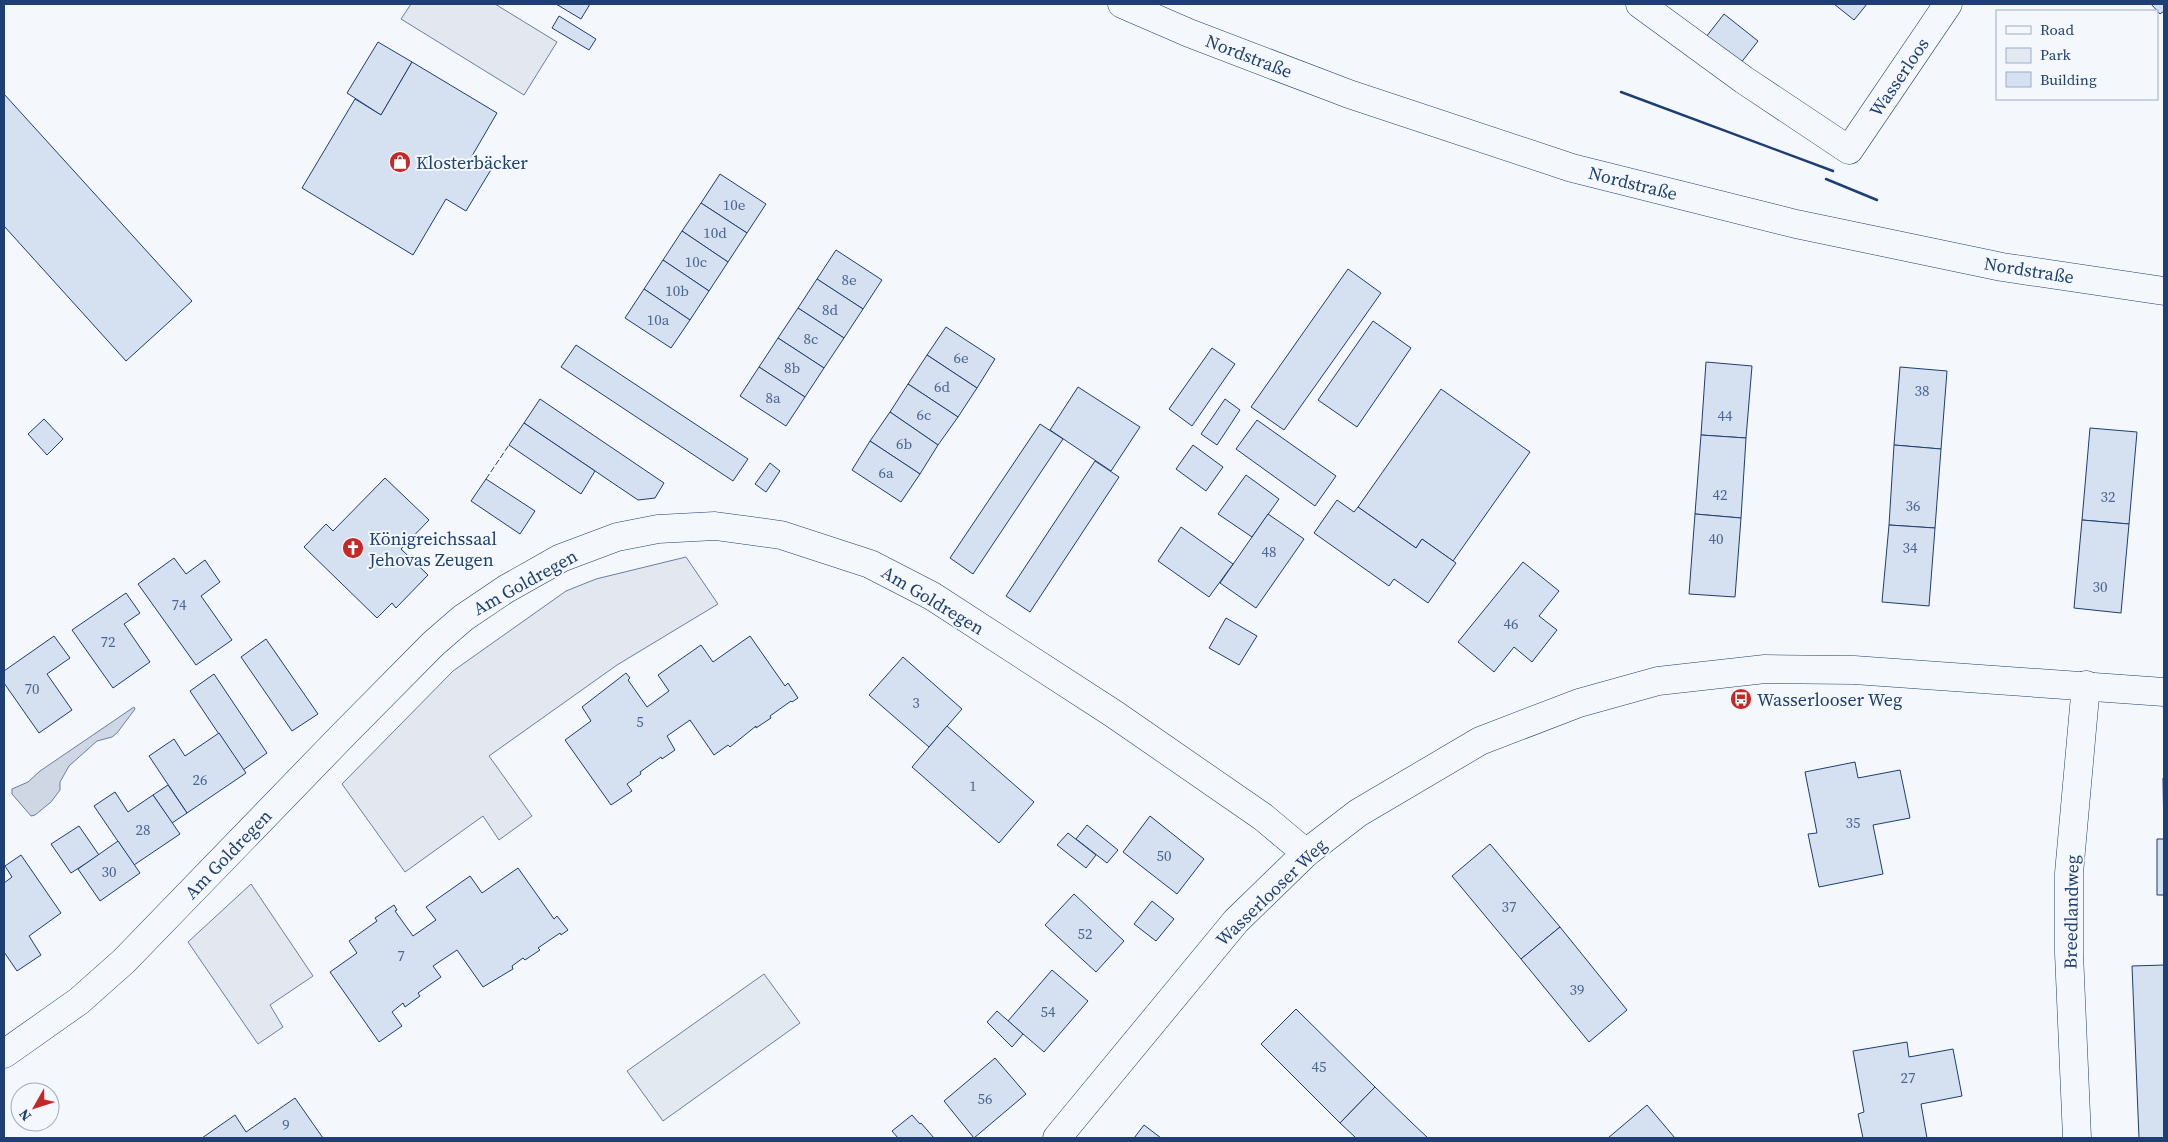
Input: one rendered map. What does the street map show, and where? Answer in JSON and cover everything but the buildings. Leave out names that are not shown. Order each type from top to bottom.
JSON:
[{"type":"street","name":"Nordstraße","points":[[1122,4],[1189,33],[1349,94],[1572,168],[1796,224],[2002,267],[2164,291]]},
{"type":"street","name":"Wasserloos","points":[[1640,4],[1744,80],[1849,150],[1948,4]]},
{"type":"street","name":"Am Goldregen","points":[[4,1054],[79,1001],[124,961],[343,735],[433,644],[463,618],[506,589],[561,558],[617,537],[658,529],[715,526],[781,535],[870,564],[932,596],[1114,714],[1263,817],[1306,853]]},
{"type":"street","name":"Wasserlooser Weg","points":[[1058,1138],[1236,921],[1306,853],[1358,813],[1480,741],[1579,702],[1658,681],[1765,669],[1854,670],[2164,692]]},
{"type":"street","name":"Breedlandweg","points":[[2077,1138],[2069,953],[2069,873],[2086,686]]},
{"type":"green space","points":[[764,974],[800,1023],[663,1121],[627,1071]]},
{"type":"shaded area","points":[[411,4],[495,4],[557,42],[524,95],[401,19]]},
{"type":"shaded area","points":[[686,557],[718,604],[617,665],[489,756],[532,816],[499,840],[483,816],[405,872],[342,784],[453,671],[566,591],[596,579]]},
{"type":"shaded area","points":[[134,707],[135,709],[117,733],[112,737],[97,741],[69,766],[60,782],[60,790],[51,802],[31,816],[12,794],[12,789],[28,782],[40,771]]},
{"type":"shaded area","points":[[251,884],[313,976],[270,1005],[283,1027],[258,1044],[188,942]]},
{"type":"fence","points":[[486,479],[509,445]]},
{"type":"wall","points":[[1621,92],[1833,171]]},
{"type":"wall","points":[[1826,179],[1877,200]]},
{"type":"place","name":"Klosterbäcker","points":[[400,162]]},
{"type":"place","name":"Königreichssaal Jehovas Zeugen","points":[[353,548]]},
{"type":"place","name":"Wasserlooser Weg","points":[[1741,699]]}]
